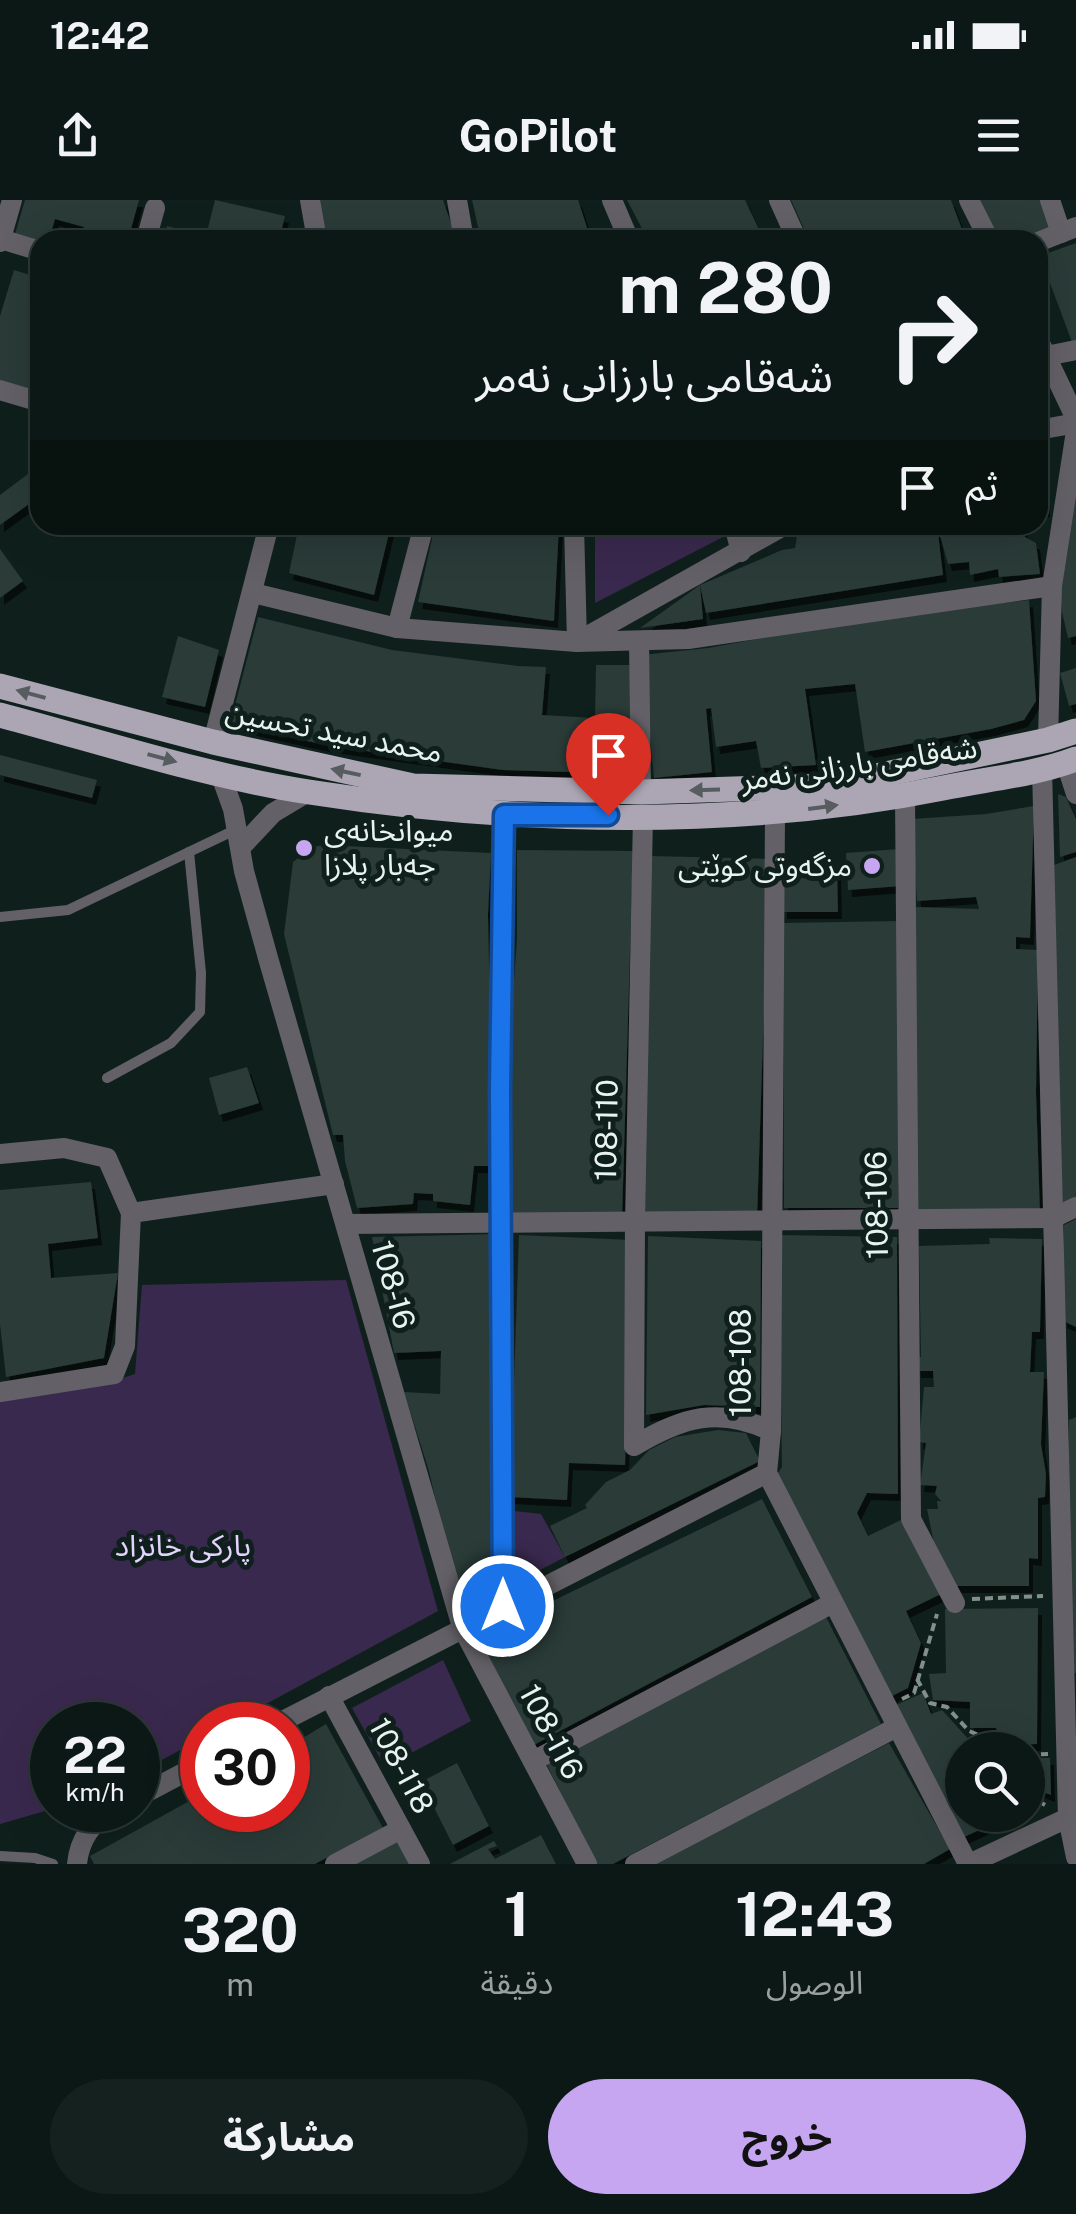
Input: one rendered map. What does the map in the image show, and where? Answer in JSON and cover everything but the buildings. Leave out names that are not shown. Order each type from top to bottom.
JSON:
[{"type":"main road","name":"محمد سید تحسین","points":[[0,686],[212,742],[413,786],[642,804],[828,786],[1048,740],[1076,730]]},
{"type":"main road","name":"شەقامی بارزانی نەمر","points":[[0,715],[308,792],[504,815],[642,804],[776,814],[904,796],[1061,764]]},
{"type":"street","points":[[12,200],[0,241],[30,248]]},
{"type":"street","points":[[310,200],[315,230]]},
{"type":"street","points":[[458,200],[462,230]]},
{"type":"street","points":[[612,200],[625,230]]},
{"type":"street","points":[[779,200],[792,230]]},
{"type":"street","points":[[969,200],[984,230]]},
{"type":"street","points":[[1050,200],[1068,230]]},
{"type":"street","points":[[149,230],[156,208]]},
{"type":"street","points":[[1048,348],[1076,350]]},
{"type":"street","points":[[1048,361],[1076,421],[1048,428]]},
{"type":"street","points":[[0,390],[30,399]]},
{"type":"street","points":[[1048,740],[1052,586],[1076,431]]},
{"type":"street","points":[[212,742],[267,535]]},
{"type":"street","points":[[397,628],[421,535]]},
{"type":"street","points":[[574,535],[576,642]]},
{"type":"street","points":[[737,535],[741,552]]},
{"type":"street","points":[[576,642],[768,535]]},
{"type":"street","points":[[253,593],[397,628],[576,642],[688,639],[1052,586]]},
{"type":"street","name":"108-110","points":[[639,640],[642,804],[634,1446],[685,1420],[718,1416],[747,1420],[771,1431]]},
{"type":"street","points":[[1061,764],[1076,794]]},
{"type":"street","points":[[1061,764],[1052,1218],[1066,1380],[1062,1595],[1071,1706],[1076,1857]]},
{"type":"street","points":[[220,773],[239,838],[308,792]]},
{"type":"street","name":"108-106","points":[[904,796],[911,1519],[954,1603]]},
{"type":"street","name":"108-108","points":[[766,1473],[771,1431],[776,814]]},
{"type":"street","points":[[503,1606],[504,815]]},
{"type":"street","name":"108-16","points":[[239,838],[268,958],[462,1627]]},
{"type":"street","points":[[0,1154],[64,1148],[107,1158],[131,1213],[125,1346],[114,1374],[0,1392]]},
{"type":"street","points":[[131,1213],[334,1184]]},
{"type":"street","points":[[346,1224],[1052,1218],[1076,1208]]},
{"type":"street","points":[[310,1706],[766,1473],[968,1864],[1072,1816]]},
{"type":"street","points":[[533,1761],[833,1602]]},
{"type":"street","name":"108-116","points":[[462,1627],[587,1864]]},
{"type":"street","name":"108-118","points":[[329,1696],[420,1864]]},
{"type":"street","points":[[635,1864],[897,1727]]},
{"type":"street","points":[[335,1864],[401,1830]]},
{"type":"street","points":[[77,1864],[89,1832]]},
{"type":"lane","points":[[0,917],[68,910],[188,852],[239,838]]},
{"type":"lane","points":[[106,1078],[172,1043],[200,1012],[188,852]]},
{"type":"lane","points":[[0,1856],[35,1858],[53,1864]]},
{"type":"path","points":[[886,1706],[914,1693],[938,1613],[961,1599],[1062,1595]]},
{"type":"path","points":[[917,1679],[930,1703],[948,1707],[971,1732]]},
{"type":"green space","points":[[595,535],[725,535],[725,536],[595,603]]},
{"type":"green space","name":"پارکی خانزاد","points":[[346,1280],[438,1611],[270,1702],[180,1702],[180,1750],[160,1761],[160,1702],[30,1702],[30,1815],[0,1824],[0,1398],[114,1381],[135,1374],[142,1285]]},
{"type":"green space","points":[[515,1511],[541,1514],[565,1557],[517,1582],[511,1538]]},
{"type":"green space","points":[[443,1660],[471,1721],[385,1767],[352,1708]]},
{"type":"place","name":"میوانخانەی جەبار پلازا","points":[[304,848]]},
{"type":"place","name":"مزگەوتی کوێتی","points":[[872,866]]},
{"type":"route","points":[[503,1606],[500,1090],[504,815],[608,815]]}]
